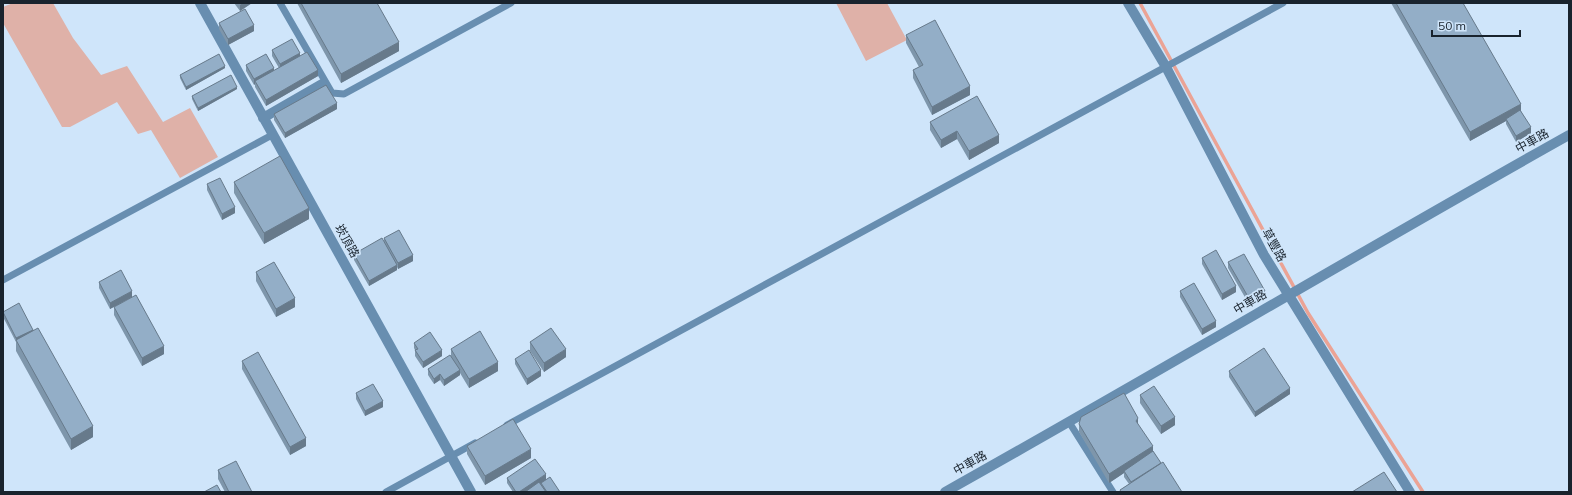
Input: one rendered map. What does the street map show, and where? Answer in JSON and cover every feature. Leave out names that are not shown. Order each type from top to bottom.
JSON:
[{"type":"street","name":"崁頂路","points":[[200,3],[272,135],[452,455],[471,492]]},
{"type":"street","name":"草豐路","points":[[1128,3],[1166,67],[1264,255],[1287,295],[1410,492]]},
{"type":"street","points":[[263,118],[322,84]]},
{"type":"street","name":"中車路","points":[[945,492],[1569,135]]},
{"type":"lane","points":[[280,3],[332,93],[344,94],[511,3]]},
{"type":"lane","points":[[501,429],[1284,3]]},
{"type":"lane","points":[[3,280],[272,135]]},
{"type":"lane","points":[[1069,422],[1113,492]]},
{"type":"lane","points":[[386,492],[480,440]]},
{"type":"shaded area","points":[[13,3],[53,3],[73,38],[101,75],[127,66],[163,122],[190,108],[218,157],[180,178],[151,130],[138,134],[117,102],[70,127],[62,127],[3,23],[3,7]]},
{"type":"shaded area","points":[[836,3],[887,3],[907,40],[866,61]]},
{"type":"building","points":[[301,3],[377,3],[399,42],[341,74]]},
{"type":"building","points":[[1396,3],[1463,3],[1521,104],[1470,132]]},
{"type":"building","points":[[245,9],[254,25],[228,39],[219,23]]},
{"type":"building","points":[[935,20],[970,86],[932,107],[913,70],[923,65],[906,35]]},
{"type":"building","points":[[292,39],[300,53],[280,64],[272,50]]},
{"type":"building","points":[[307,52],[318,70],[266,100],[255,81]]},
{"type":"building","points":[[219,54],[225,66],[186,87],[180,75]]},
{"type":"building","points":[[266,54],[274,68],[254,79],[246,65]]},
{"type":"building","points":[[231,75],[237,87],[198,108],[192,96]]},
{"type":"building","points":[[326,85],[337,103],[285,133],[274,114]]},
{"type":"building","points":[[977,96],[999,135],[969,151],[957,131],[941,140],[930,122]]},
{"type":"building","points":[[1520,110],[1531,127],[1516,136],[1506,119]]},
{"type":"building","points":[[280,156],[309,208],[264,233],[234,182]]},
{"type":"building","points":[[220,178],[235,207],[222,214],[207,184]]},
{"type":"building","points":[[399,230],[413,255],[398,263],[384,238]]},
{"type":"building","points":[[382,238],[397,265],[369,281],[354,254]]},
{"type":"building","points":[[1216,250],[1236,286],[1222,294],[1202,258]]},
{"type":"building","points":[[1244,254],[1265,291],[1250,300],[1228,262]]},
{"type":"building","points":[[274,262],[295,298],[276,309],[256,272]]},
{"type":"building","points":[[121,270],[132,291],[110,303],[99,282]]},
{"type":"building","points":[[1194,283],[1216,321],[1202,329],[1180,291]]},
{"type":"building","points":[[136,295],[164,346],[142,358],[114,307]]},
{"type":"building","points":[[19,303],[33,330],[16,338],[3,312]]},
{"type":"building","points":[[38,328],[93,426],[71,439],[16,340]]},
{"type":"building","points":[[551,328],[566,349],[544,363],[530,342]]},
{"type":"building","points":[[480,331],[498,362],[469,379],[451,349]]},
{"type":"building","points":[[430,332],[442,350],[423,362],[415,350],[418,349],[414,343]]},
{"type":"building","points":[[1264,348],[1290,388],[1255,412],[1229,371]]},
{"type":"building","points":[[529,350],[541,370],[527,379],[515,359]]},
{"type":"building","points":[[258,352],[306,438],[290,447],[242,361]]},
{"type":"building","points":[[450,355],[460,370],[444,380],[440,374],[434,379],[428,369]]},
{"type":"building","points":[[373,384],[383,401],[365,411],[356,393]]},
{"type":"building","points":[[1154,386],[1175,417],[1161,426],[1140,395]]},
{"type":"building","points":[[1124,393],[1138,418],[1136,421],[1153,446],[1109,474],[1079,424],[1081,417]]},
{"type":"building","points":[[513,419],[531,449],[485,476],[467,446]]},
{"type":"building","points":[[1153,451],[1161,463],[1131,482],[1124,471]]},
{"type":"building","points":[[535,459],[546,474],[519,492],[516,492],[507,478]]},
{"type":"building","points":[[236,461],[252,492],[229,492],[218,470]]},
{"type":"building","points":[[1163,462],[1182,492],[1121,492],[1120,490]]},
{"type":"building","points":[[1384,472],[1397,492],[1352,492]]},
{"type":"building","points":[[550,477],[560,492],[547,492],[541,483]]},
{"type":"building","points":[[539,482],[546,492],[525,492]]},
{"type":"building","points":[[217,485],[221,492],[204,492]]},
{"type":"waterway","points":[[1140,3],[1308,313],[1423,492]]}]
